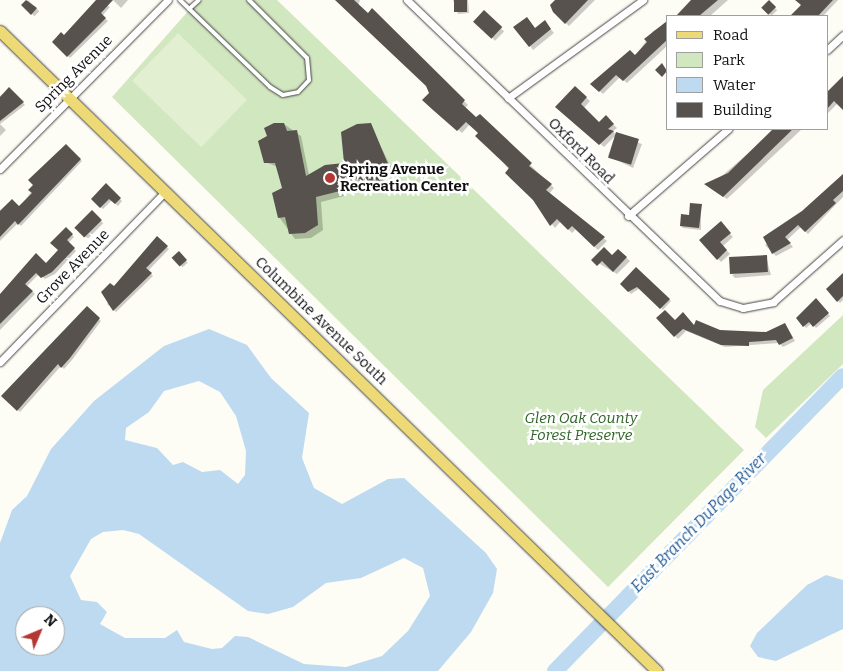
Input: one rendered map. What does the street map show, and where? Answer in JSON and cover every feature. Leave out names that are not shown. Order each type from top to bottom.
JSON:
[{"type":"main road","name":"Columbine Avenue South","points":[[0,31],[657,671]]},
{"type":"street","name":"Spring Avenue","points":[[0,169],[69,97],[168,0]]},
{"type":"street","name":"Oxford Road","points":[[407,0],[710,295],[743,308],[773,302],[843,240]]},
{"type":"street","points":[[508,98],[643,0]]},
{"type":"street","points":[[828,49],[843,36]]},
{"type":"street","points":[[628,216],[727,130]]},
{"type":"street","name":"Grove Avenue","points":[[0,362],[166,191]]},
{"type":"lane","points":[[180,0],[276,92],[298,92],[309,80],[307,58],[249,0]]},
{"type":"lane","points":[[189,9],[199,0]]},
{"type":"green space","name":"Glen Oak County Forest Preserve","points":[[198,0],[277,0],[744,450],[608,587],[112,97]]},
{"type":"green space","points":[[178,33],[247,100],[201,147],[132,80]]},
{"type":"green space","points":[[843,315],[843,364],[766,438],[755,427],[763,390]]},
{"type":"water","points":[[209,329],[247,345],[271,378],[309,413],[302,458],[314,488],[342,504],[388,479],[404,478],[486,553],[497,569],[493,593],[471,632],[438,671],[0,671],[0,543],[12,510],[27,496],[51,449],[94,401],[164,346]],"holes":[[[199,381],[220,392],[236,416],[246,451],[245,475],[238,484],[220,470],[202,472],[183,462],[173,465],[157,448],[125,440],[126,428],[149,412],[164,391]],[[123,530],[139,534],[248,611],[268,614],[293,607],[326,583],[361,578],[404,558],[423,568],[430,596],[408,631],[382,656],[346,667],[304,664],[248,637],[235,636],[222,648],[212,649],[184,642],[177,630],[165,638],[125,638],[100,624],[107,612],[97,602],[81,600],[70,576],[91,539],[103,532]]]},
{"type":"water","points":[[826,575],[843,580],[843,629],[776,661],[758,657],[750,646],[757,633],[807,585]]},
{"type":"building","points":[[26,0],[37,8],[31,15],[21,5]]},
{"type":"building","points":[[96,0],[113,0],[101,13],[106,18],[67,57],[52,42],[61,32],[64,35]]},
{"type":"building","points":[[335,0],[354,0],[368,13],[372,8],[465,100],[462,104],[476,117],[480,114],[532,163],[529,166],[552,184],[546,190],[605,237],[594,247],[572,226],[568,230],[557,219],[550,226],[533,200],[505,173],[509,168],[475,136],[478,133],[466,122],[457,131],[422,100],[429,93],[426,86]]},
{"type":"building","points":[[454,0],[467,0],[467,12],[454,12]]},
{"type":"building","points":[[555,0],[588,0],[565,24],[553,12],[550,5]]},
{"type":"building","points":[[691,0],[718,0],[700,15],[677,15]]},
{"type":"building","points":[[769,0],[776,7],[768,15],[761,8]]},
{"type":"building","points":[[795,0],[833,0],[819,15],[791,15],[801,5]]},
{"type":"building","points":[[484,10],[502,27],[491,39],[473,22]]},
{"type":"building","points":[[527,17],[535,28],[545,20],[551,29],[529,47],[513,27]]},
{"type":"building","points":[[666,22],[666,41],[623,81],[616,75],[599,92],[590,84],[630,50],[635,55],[647,42],[644,39]]},
{"type":"building","points":[[662,63],[666,72],[662,77],[655,70]]},
{"type":"building","points":[[843,76],[843,110],[834,101],[828,108],[828,91]]},
{"type":"building","points":[[575,86],[587,97],[581,104],[599,122],[606,115],[614,124],[608,129],[614,131],[599,145],[555,107]]},
{"type":"building","points":[[9,87],[24,102],[0,121],[0,97]]},
{"type":"building","name":"Spring Avenue Recreation Center","points":[[274,123],[284,123],[287,131],[297,130],[306,176],[325,165],[344,163],[341,132],[357,124],[371,123],[388,164],[377,170],[382,184],[375,189],[364,189],[361,179],[337,181],[340,191],[316,197],[318,225],[305,233],[289,234],[285,217],[278,218],[272,193],[282,188],[275,163],[264,163],[258,141],[267,136],[264,128]]},
{"type":"building","points":[[772,130],[792,130],[723,197],[704,184],[728,173]]},
{"type":"building","points":[[616,132],[639,139],[631,165],[608,158]]},
{"type":"building","points":[[66,144],[81,159],[18,225],[15,221],[0,237],[0,211],[12,199],[19,206],[32,193],[28,190],[33,185],[28,180]]},
{"type":"building","points":[[843,174],[843,191],[833,200],[836,203],[805,232],[798,225],[785,237],[791,243],[772,254],[763,237],[802,211]]},
{"type":"building","points":[[106,183],[121,198],[115,204],[109,199],[100,208],[91,199]]},
{"type":"building","points":[[690,203],[702,204],[699,228],[680,226],[681,214],[689,215]]},
{"type":"building","points":[[92,210],[102,220],[84,238],[74,228]]},
{"type":"building","points":[[721,221],[731,233],[720,242],[727,250],[717,260],[699,240]]},
{"type":"building","points":[[66,227],[73,234],[67,240],[75,248],[52,272],[41,278],[36,273],[25,284],[33,291],[0,324],[0,294],[36,253],[46,263],[58,250],[50,243]]},
{"type":"building","points":[[157,236],[168,246],[146,268],[152,273],[113,311],[101,292],[110,283],[114,286]]},
{"type":"building","points":[[604,247],[612,255],[618,249],[627,257],[613,272],[602,261],[597,266],[591,260]]},
{"type":"building","points":[[179,251],[187,260],[180,267],[172,258]]},
{"type":"building","points":[[767,255],[768,272],[730,274],[729,257]]},
{"type":"building","points":[[636,267],[670,299],[660,309],[637,287],[628,292],[620,284]]},
{"type":"building","points":[[843,273],[843,296],[837,302],[826,289]]},
{"type":"building","points":[[816,298],[829,313],[813,327],[809,322],[803,327],[796,318]]},
{"type":"building","points":[[87,306],[100,318],[70,358],[61,368],[58,364],[17,411],[1,396]]},
{"type":"building","points":[[665,310],[675,320],[683,312],[694,325],[696,320],[720,330],[766,332],[785,323],[793,338],[779,345],[776,340],[749,342],[749,346],[721,345],[683,329],[674,337],[656,318]]},
{"type":"waterway","name":"East Branch DuPage River","points":[[555,671],[843,376]]},
{"type":"place","name":"Spring Avenue Recreation Center","points":[[330,178]]}]
